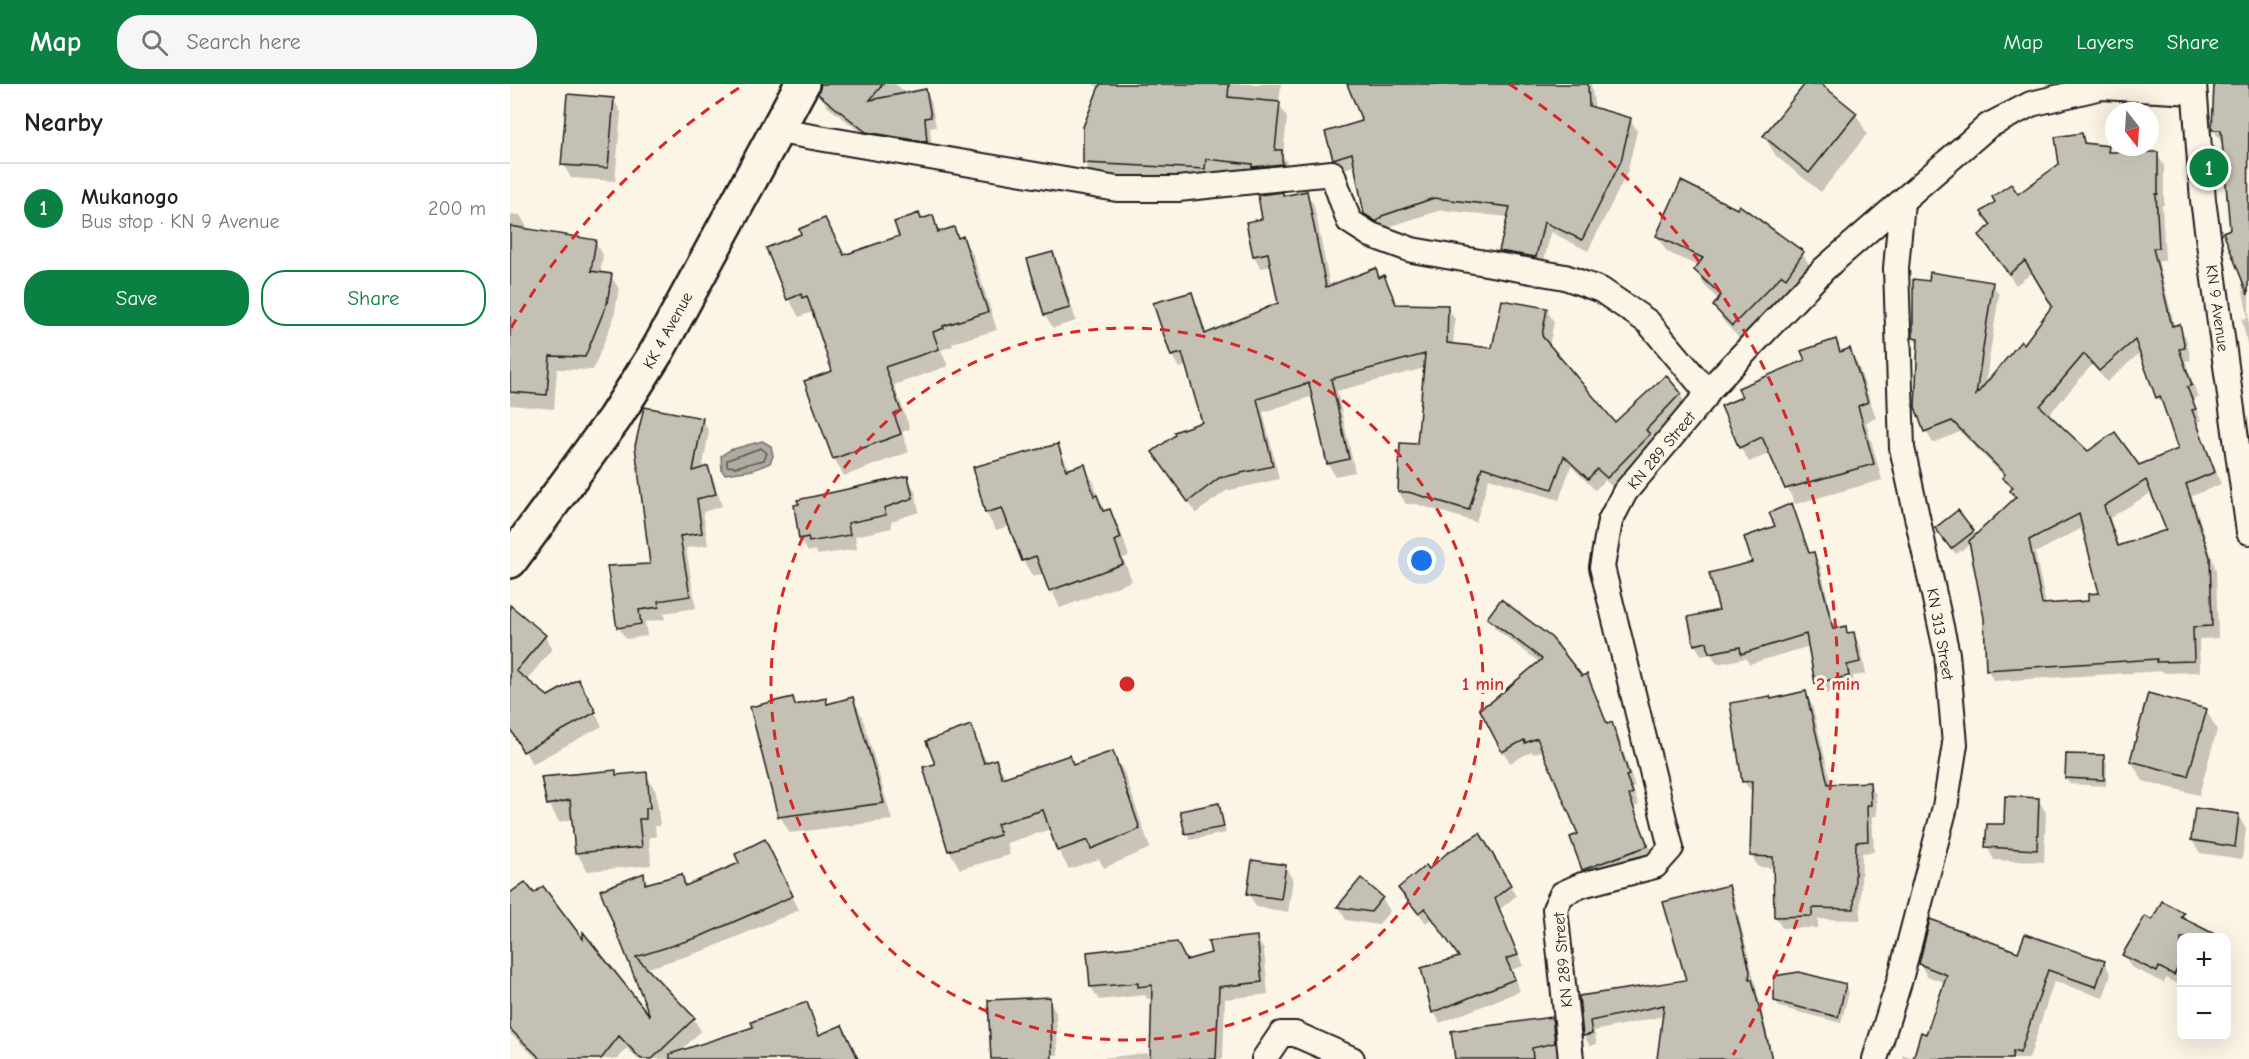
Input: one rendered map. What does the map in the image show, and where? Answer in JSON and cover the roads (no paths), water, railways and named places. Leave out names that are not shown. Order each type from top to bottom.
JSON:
[{"type":"main road","name":"KK 4 Avenue","points":[[510,561],[614,419],[659,348],[802,84]]},
{"type":"street","name":"KN 289 Street","points":[[1571,1059],[1555,909],[1562,894],[1582,885],[1655,866],[1671,848],[1602,567],[1611,521],[1625,492],[1706,397],[1707,392],[1824,269],[1988,126],[2031,104],[2101,87],[2194,88]]},
{"type":"street","name":"KN 9 Avenue","points":[[2194,88],[2203,200],[2249,532]]},
{"type":"street","points":[[777,131],[1117,189],[1178,189],[1332,173],[1349,221],[1371,235],[1412,250],[1565,277],[1601,290],[1648,322],[1707,392]]},
{"type":"street","name":"KN 313 Street","points":[[1875,1059],[1900,979],[1946,807],[1955,744],[1947,654],[1902,448],[1896,268],[1902,202]]},
{"type":"street","points":[[1264,1059],[1281,1034],[1295,1034],[1352,1059]]},
{"type":"water","points":[[762,441],[771,446],[773,456],[770,463],[753,470],[725,474],[722,471],[721,456],[730,450]]},
{"type":"place","name":"Mukanogo","points":[[2209,168]]}]
